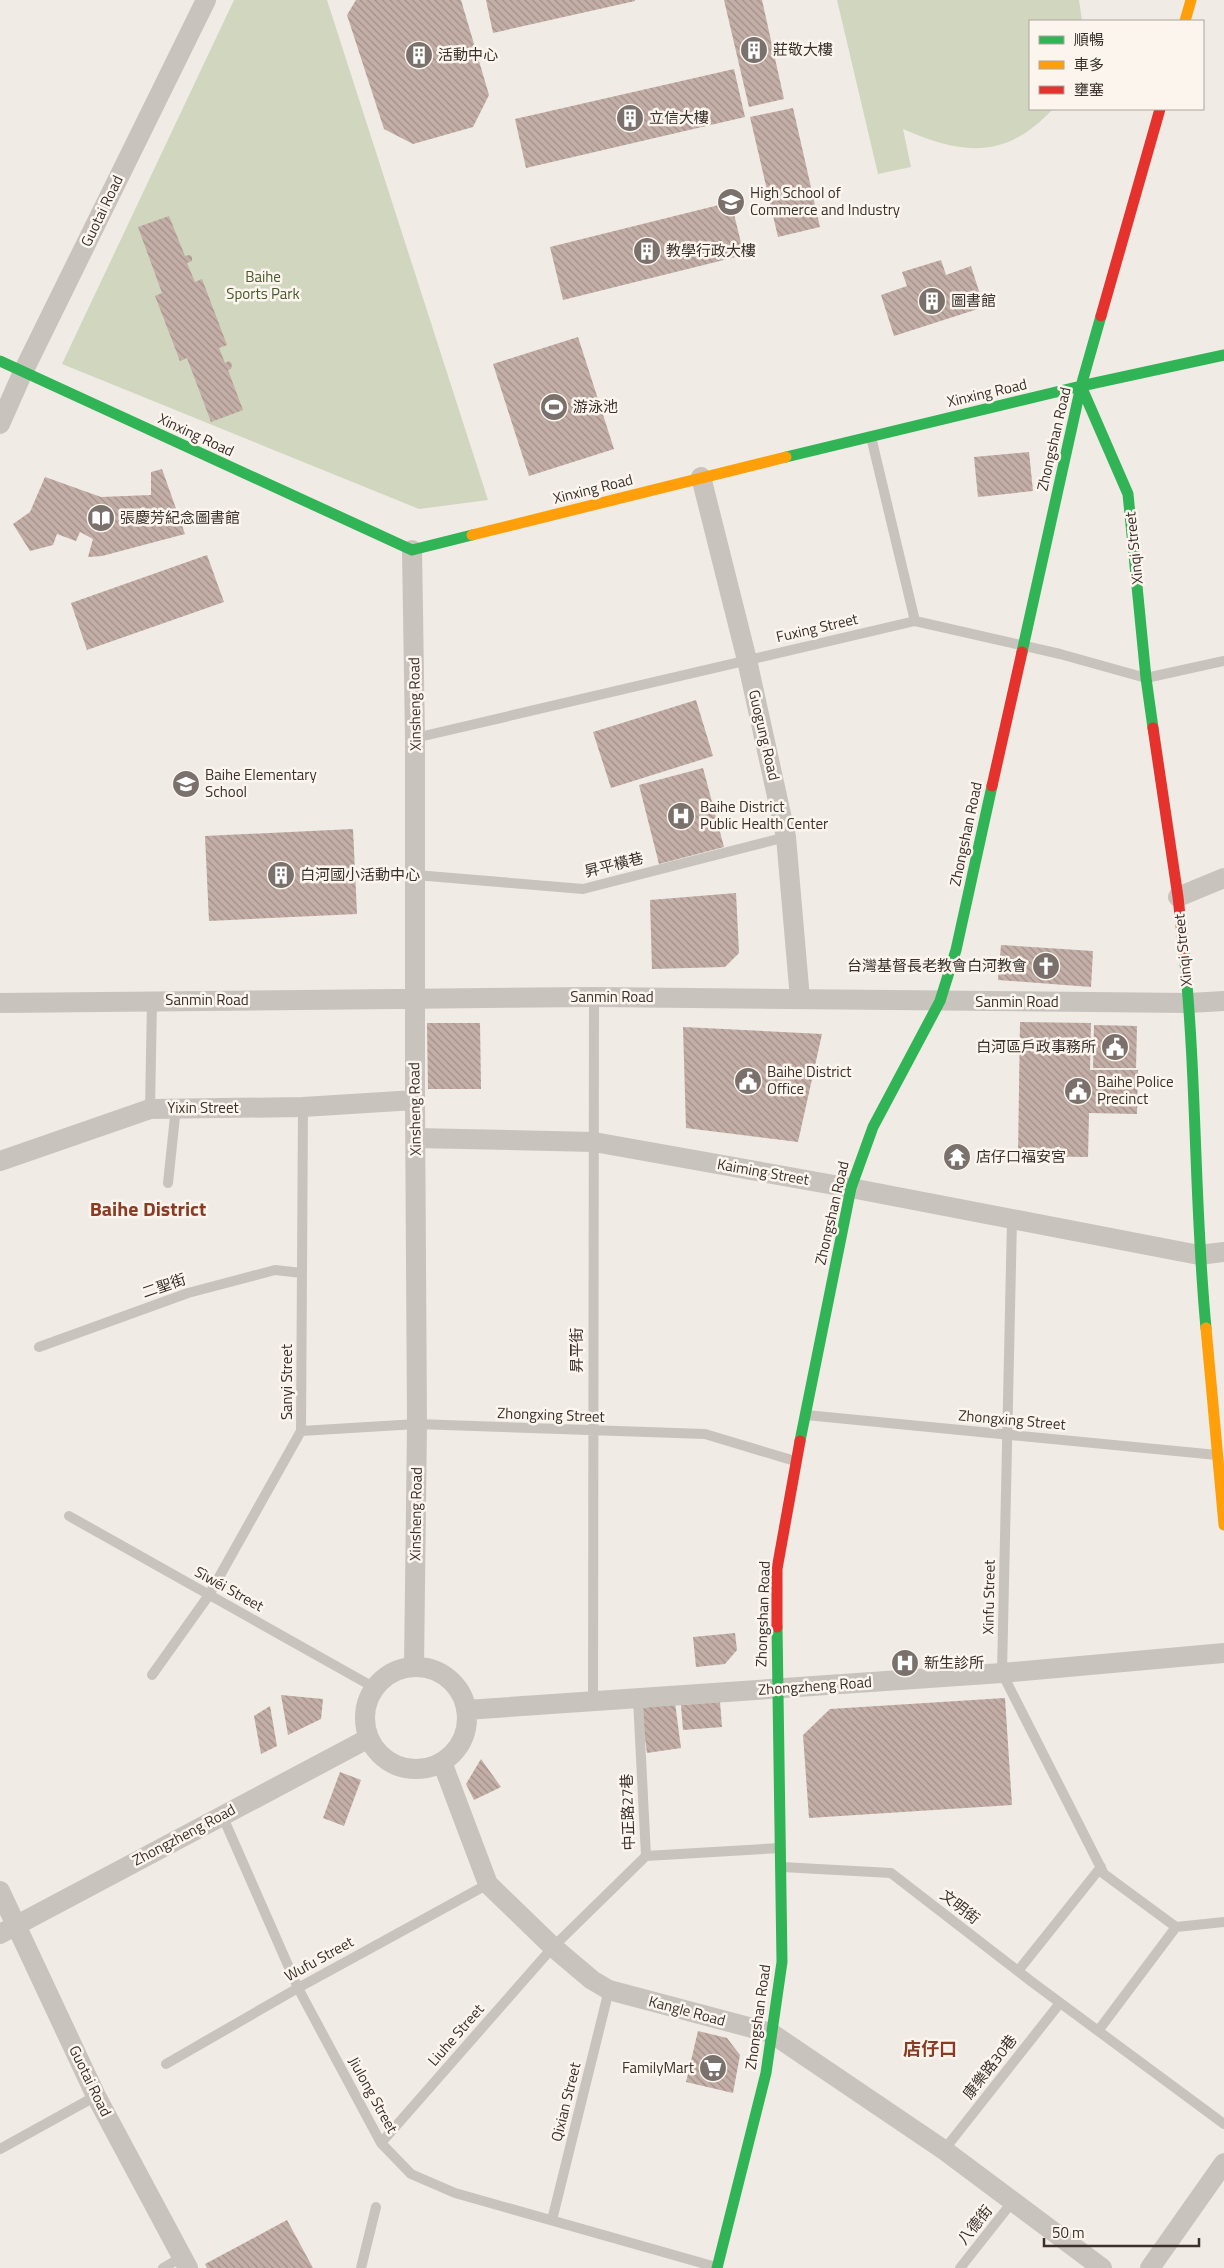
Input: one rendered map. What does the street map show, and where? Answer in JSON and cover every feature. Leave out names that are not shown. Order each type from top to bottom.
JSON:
[{"type":"street","name":"Guotai Road","points":[[0,424],[23,372],[206,0]]},
{"type":"street","points":[[1185,20],[1191,0]]},
{"type":"street","name":"Zhongshan Road","points":[[717,2268],[766,2073],[782,1962],[776,1689],[777,1568],[805,1415],[851,1188],[873,1127],[940,1002],[956,950],[1081,386],[1160,110]]},
{"type":"street","name":"Xinxing Road","points":[[0,362],[412,550],[870,436],[1081,386],[1224,355]]},
{"type":"street","name":"Xinqi Street","points":[[1081,386],[1128,494],[1146,678],[1178,897],[1189,1003],[1199,1255],[1224,1525]]},
{"type":"street","name":"Guogung Road","points":[[702,477],[747,660],[786,837],[800,999]]},
{"type":"street","name":"Xinsheng Road","points":[[412,550],[416,738],[414,1100],[416,1138],[417,1424],[414,1667]]},
{"type":"street","points":[[1178,897],[1224,878]]},
{"type":"street","name":"Sanmin Road","points":[[0,1003],[594,997],[940,1002],[1189,1003],[1224,1001]]},
{"type":"street","name":"Yixin Street","points":[[0,1161],[150,1109],[176,1107],[303,1107],[414,1100]]},
{"type":"street","name":"Kaiming Street","points":[[416,1138],[594,1142],[1012,1218],[1199,1255],[1224,1252]]},
{"type":"street","name":"Zhongzheng Road","points":[[466,1710],[1002,1673],[1224,1653]]},
{"type":"street","points":[[414,1667],[436,1672],[454,1684],[462,1696],[466,1710],[466,1726],[462,1740],[454,1752],[442,1762],[429,1767],[414,1769],[400,1766],[387,1760],[376,1750],[365,1726],[365,1712],[368,1700],[375,1688],[392,1674],[414,1667]]},
{"type":"street","name":"Zhongzheng Road","points":[[8,1930],[222,1814],[369,1738]]},
{"type":"street","name":"Kangle Road","points":[[442,1762],[488,1884],[553,1947],[592,1980],[609,1990],[772,2033],[944,2150],[1102,2268]]},
{"type":"street","name":"Guotai Road","points":[[0,1891],[8,1930],[185,2263]]},
{"type":"street","points":[[1150,2268],[1224,2163]]},
{"type":"lane","points":[[870,436],[915,622]]},
{"type":"lane","name":"Fuxing Street","points":[[416,738],[915,622],[1060,654],[1146,678],[1224,661]]},
{"type":"lane","name":"昇平橫巷","points":[[416,876],[583,889],[786,837]]},
{"type":"lane","name":"昇平街","points":[[593,1702],[594,997]]},
{"type":"lane","points":[[150,1109],[152,1000]]},
{"type":"lane","points":[[168,1183],[176,1107]]},
{"type":"lane","name":"Sanyi Street","points":[[152,1675],[209,1595],[301,1431],[303,1107]]},
{"type":"lane","name":"Xinfu Street","points":[[1012,1218],[1002,1673],[1104,1874],[1176,1927]]},
{"type":"lane","name":"二聖街","points":[[39,1346],[188,1293],[275,1270],[302,1273]]},
{"type":"lane","points":[[1211,1380],[1224,1378]]},
{"type":"lane","name":"Zhongxing Street","points":[[805,1415],[1217,1455]]},
{"type":"lane","name":"Zhongxing Street","points":[[301,1431],[417,1424],[592,1432],[705,1434],[796,1462]]},
{"type":"lane","name":"Sìwéi Street","points":[[69,1516],[375,1688]]},
{"type":"lane","name":"中正路27巷","points":[[553,1947],[646,1856],[638,1699]]},
{"type":"lane","name":"Jiulong Street","points":[[222,1814],[298,1988],[381,2143],[411,2174],[455,2193],[717,2268]]},
{"type":"lane","points":[[646,1856],[780,1848]]},
{"type":"lane","name":"文明街","points":[[781,1867],[891,1873],[1060,2003],[1224,2124]]},
{"type":"lane","points":[[1018,1971],[1100,1867]]},
{"type":"lane","name":"Wufu Street","points":[[166,2064],[298,1988],[488,1884]]},
{"type":"lane","points":[[1098,2031],[1176,1927],[1224,1922]]},
{"type":"lane","name":"Liuhe Street","points":[[381,2143],[553,1947]]},
{"type":"lane","name":"Qixian Street","points":[[552,2220],[609,1990]]},
{"type":"lane","name":"康樂路30巷","points":[[944,2150],[1060,2003]]},
{"type":"lane","points":[[0,2149],[96,2096]]},
{"type":"lane","name":"八德街","points":[[960,2268],[1013,2201]]},
{"type":"lane","points":[[361,2268],[376,2207]]},
{"type":"lane","points":[[163,2268],[185,2263]]},
{"type":"green space","name":"Baihe Sports Park","points":[[234,0],[327,0],[488,500],[419,509],[62,364]]},
{"type":"green space","points":[[837,0],[1079,0],[1082,20],[1029,20],[1029,110],[1052,110],[1035,126],[1018,137],[1000,145],[982,148],[964,148],[945,144],[903,129],[911,167],[878,174]]},
{"type":"building","name":"活動中心","points":[[356,0],[461,0],[489,95],[473,127],[413,144],[384,129],[347,15]]},
{"type":"building","points":[[486,0],[635,0],[635,1],[493,33]]},
{"type":"building","name":"莊敬大樓","points":[[724,0],[762,0],[784,99],[749,107]]},
{"type":"building","name":"立信大樓","points":[[734,69],[745,117],[526,168],[515,119]]},
{"type":"building","points":[[793,108],[820,227],[778,237],[750,117]]},
{"type":"building","name":"教學行政大樓","points":[[731,202],[744,255],[563,300],[550,247]]},
{"type":"building","points":[[169,216],[185,256],[190,255],[192,257],[192,261],[187,263],[195,282],[202,279],[227,345],[219,348],[225,363],[229,361],[232,364],[231,369],[228,370],[243,410],[211,422],[187,358],[180,361],[155,296],[162,293],[138,227]]},
{"type":"building","name":"圖書館","points":[[941,260],[946,275],[971,266],[984,307],[894,336],[881,295],[907,286],[902,272]]},
{"type":"building","name":"游泳池","points":[[578,337],[614,449],[529,476],[493,364]]},
{"type":"building","points":[[1029,452],[1033,491],[978,497],[974,457]]},
{"type":"building","name":"張慶芳紀念圖書館","points":[[162,469],[185,534],[102,556],[88,557],[93,539],[80,532],[76,541],[57,534],[53,545],[30,551],[13,524],[30,512],[45,477],[101,497],[151,495],[151,472]]},
{"type":"building","points":[[207,555],[224,602],[87,650],[71,603]]},
{"type":"building","points":[[696,700],[713,756],[611,788],[593,732]]},
{"type":"building","name":"Baihe District Public Health Center","points":[[703,768],[724,847],[659,864],[639,785]]},
{"type":"building","name":"白河國小活動中心","points":[[353,829],[357,914],[209,921],[205,836]]},
{"type":"building","points":[[736,893],[739,953],[725,967],[652,969],[650,900]]},
{"type":"building","name":"台灣基督長老教會白河教會","points":[[1001,945],[1093,951],[1091,987],[998,980]]},
{"type":"building","name":"Baihe Police Precinct","points":[[1020,1022],[1091,1023],[1090,1070],[1138,1070],[1137,1114],[1089,1113],[1088,1157],[1018,1156]]},
{"type":"building","points":[[427,1023],[480,1023],[481,1089],[428,1089]]},
{"type":"building","name":"白河區戶政事務所","points":[[1094,1025],[1137,1026],[1136,1068],[1093,1068]]},
{"type":"building","name":"Baihe District Office","points":[[683,1027],[822,1034],[798,1142],[686,1128]]},
{"type":"building","points":[[735,1633],[737,1650],[725,1664],[696,1667],[693,1637]]},
{"type":"building","points":[[281,1695],[323,1699],[321,1719],[288,1735]]},
{"type":"building","points":[[1005,1698],[1012,1805],[809,1818],[803,1735],[830,1709]]},
{"type":"building","points":[[720,1702],[722,1727],[683,1730],[681,1705]]},
{"type":"building","points":[[675,1703],[681,1748],[647,1753],[641,1708]]},
{"type":"building","points":[[270,1706],[277,1746],[261,1754],[254,1716]]},
{"type":"building","points":[[481,1759],[501,1787],[474,1800],[466,1784]]},
{"type":"building","points":[[340,1772],[361,1780],[344,1826],[323,1818]]},
{"type":"building","name":"FamilyMart","points":[[698,2031],[727,2038],[740,2055],[733,2093],[686,2082]]},
{"type":"building","points":[[287,2220],[313,2268],[207,2268],[205,2264]]},
{"type":"traffic: fast","points":[[1022,652],[1081,386],[1101,316]]},
{"type":"traffic: fast","points":[[786,457],[1081,386],[1224,355]]},
{"type":"traffic: fast","points":[[0,361],[412,550],[472,535]]},
{"type":"traffic: fast","points":[[1081,386],[1128,494],[1146,678],[1153,728]]},
{"type":"traffic: fast","points":[[800,1441],[851,1188],[873,1127],[940,1001],[956,950],[992,786]]},
{"type":"traffic: fast","points":[[1184,953],[1191,1046],[1199,1234],[1206,1328]]},
{"type":"traffic: fast","points":[[717,2268],[766,2073],[782,1962],[777,1627]]},
{"type":"traffic: slow","points":[[1185,20],[1191,0]]},
{"type":"traffic: slow","points":[[472,535],[786,457]]},
{"type":"traffic: slow","points":[[1206,1328],[1224,1525]]},
{"type":"traffic: jam","points":[[1101,316],[1160,110]]},
{"type":"traffic: jam","points":[[992,786],[1022,652]]},
{"type":"traffic: jam","points":[[1153,728],[1178,897],[1184,953]]},
{"type":"traffic: jam","points":[[777,1627],[777,1569],[800,1441]]},
{"type":"place","name":"莊敬大樓","points":[[754,50]]},
{"type":"place","name":"活動中心","points":[[419,55]]},
{"type":"place","name":"立信大樓","points":[[630,118]]},
{"type":"place","name":"High School of Commerce and Industry","points":[[731,202]]},
{"type":"place","name":"教學行政大樓","points":[[647,251]]},
{"type":"place","name":"圖書館","points":[[932,301]]},
{"type":"place","name":"游泳池","points":[[554,407]]},
{"type":"place","name":"張慶芳紀念圖書館","points":[[101,518]]},
{"type":"place","name":"Baihe Elementary School","points":[[186,784]]},
{"type":"place","name":"Baihe District Public Health Center","points":[[681,816]]},
{"type":"place","name":"白河國小活動中心","points":[[281,875]]},
{"type":"place","name":"台灣基督長老教會白河教會","points":[[1046,966]]},
{"type":"place","name":"白河區戶政事務所","points":[[1115,1047]]},
{"type":"place","name":"Baihe District Office","points":[[748,1081]]},
{"type":"place","name":"Baihe Police Precinct","points":[[1078,1091]]},
{"type":"place","name":"店仔口福安宮","points":[[957,1157]]},
{"type":"place","name":"新生診所","points":[[905,1663]]},
{"type":"place","name":"FamilyMart","points":[[713,2068]]},
{"type":"district","name":"Baihe District","points":[[148,1209]]},
{"type":"district","name":"店仔口","points":[[930,2049]]}]
